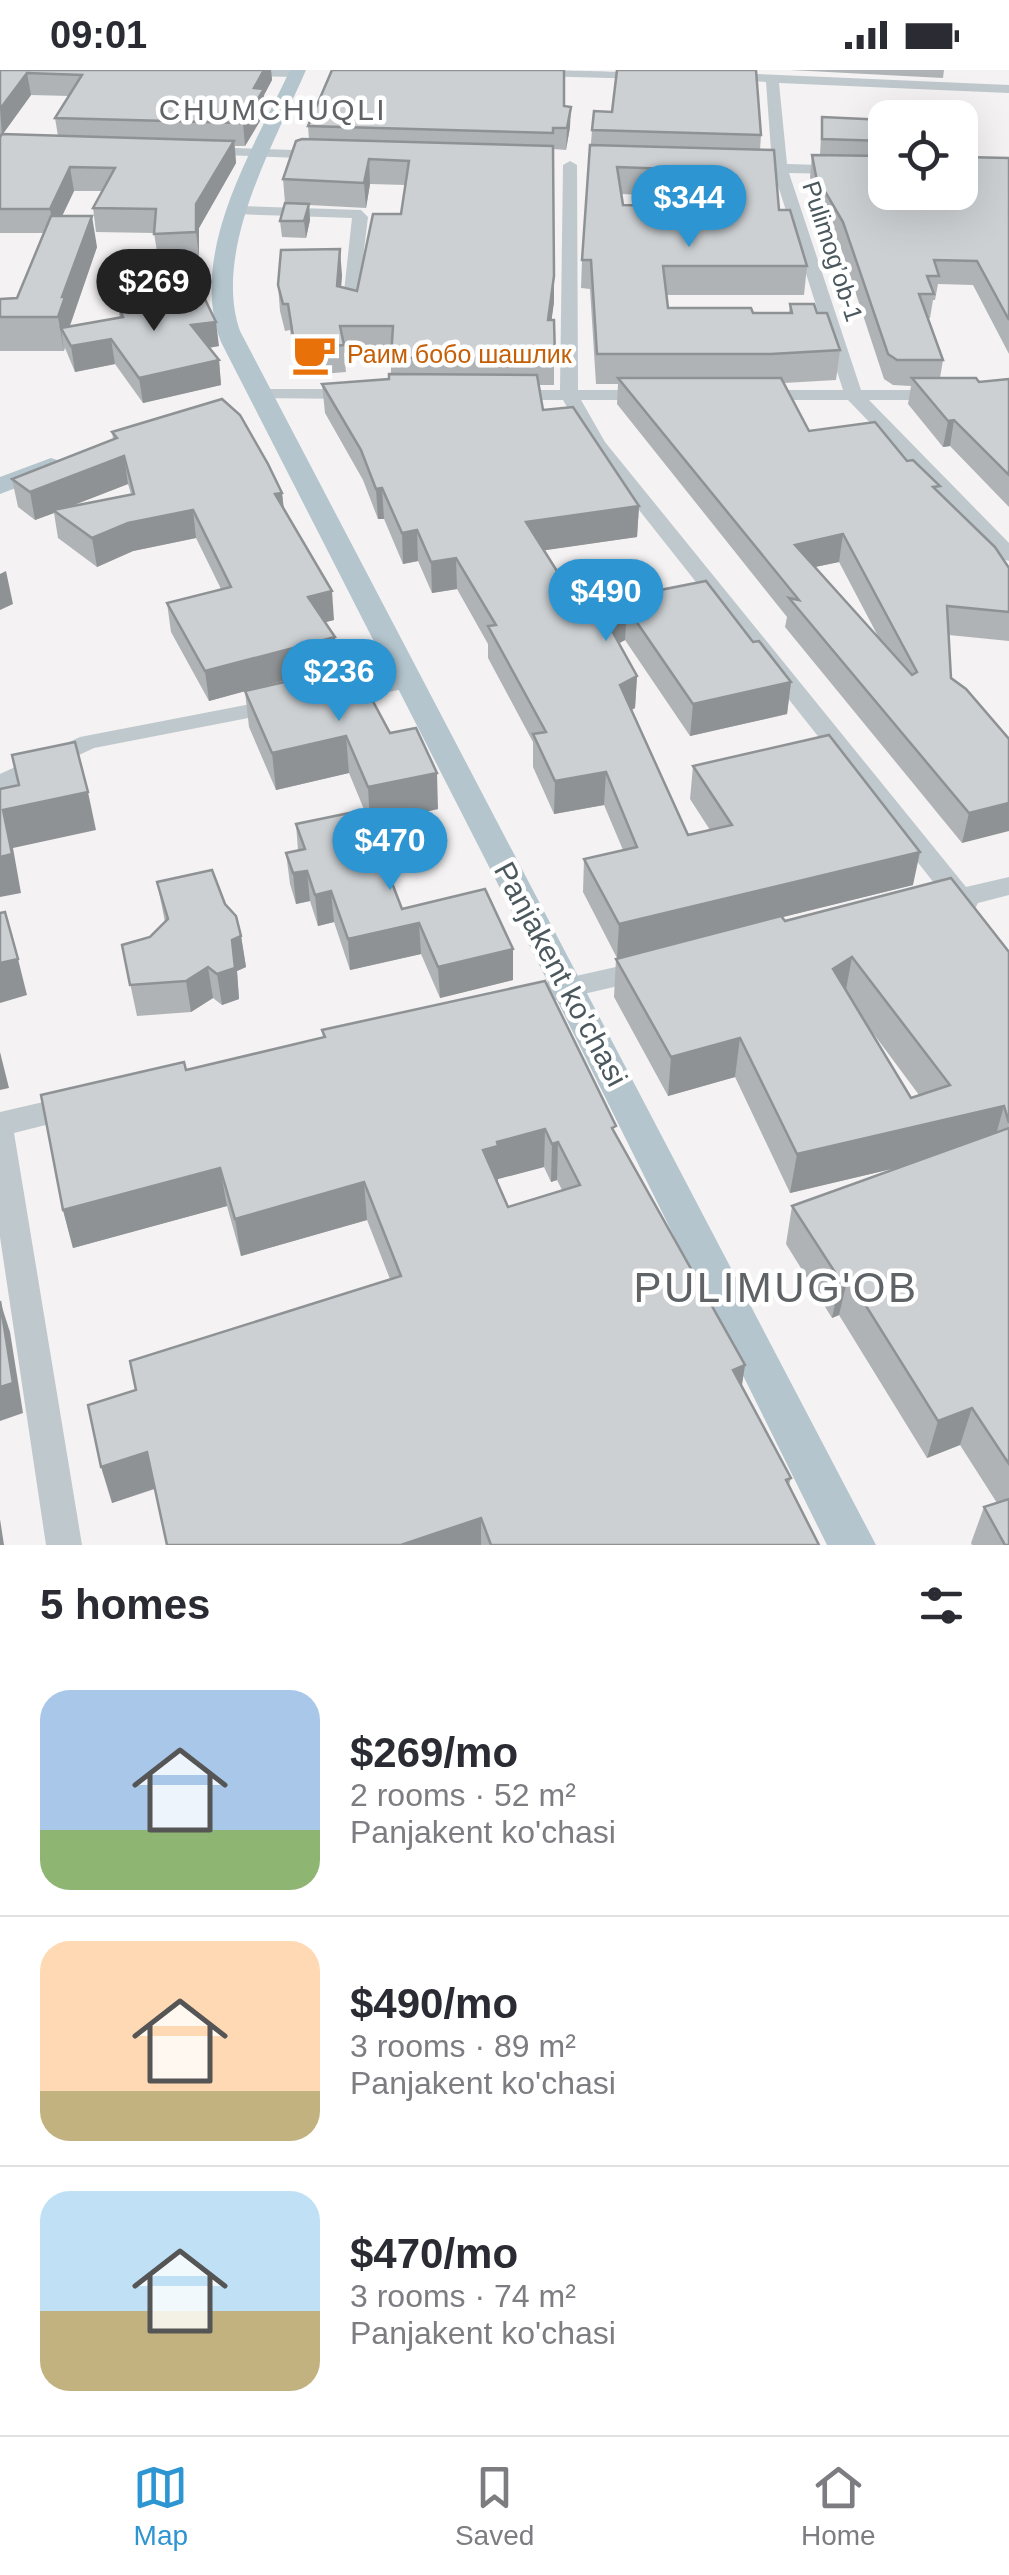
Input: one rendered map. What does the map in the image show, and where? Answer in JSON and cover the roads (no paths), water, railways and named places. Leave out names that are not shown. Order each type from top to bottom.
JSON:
[{"type":"main road","name":"Panjakent ko'chasi","points":[[297,72],[225,251],[221,306],[244,398],[406,682],[569,988],[852,1545]]},
{"type":"main road","points":[[0,486],[69,459]]},
{"type":"street","points":[[467,70],[658,75]]},
{"type":"street","points":[[222,72],[297,72]]},
{"type":"street","points":[[734,78],[1009,89]]},
{"type":"street","name":"Pulimog’ob-1","points":[[772,78],[780,169],[854,396],[1009,555]]},
{"type":"street","points":[[188,151],[339,156]]},
{"type":"street","points":[[570,165],[569,395],[597,444],[984,929]]},
{"type":"street","points":[[723,168],[868,171]]},
{"type":"street","points":[[240,210],[356,213],[360,217],[350,310]]},
{"type":"street","points":[[244,398],[374,394]]},
{"type":"street","points":[[491,395],[664,395]]},
{"type":"street","points":[[740,395],[1009,396]]},
{"type":"street","points":[[0,784],[88,742],[406,682]]},
{"type":"street","points":[[904,911],[1009,886]]},
{"type":"street","points":[[531,997],[681,962]]},
{"type":"street","points":[[0,1124],[114,1097]]},
{"type":"street","points":[[0,1135],[64,1545]]},
{"type":"place","name":"Раим бобо шашлик","points":[[314,354]]},
{"type":"district","name":"CHUMCHUQLI","points":[[273,109]]},
{"type":"district","name":"PULIMUG'OB","points":[[776,1287]]}]
